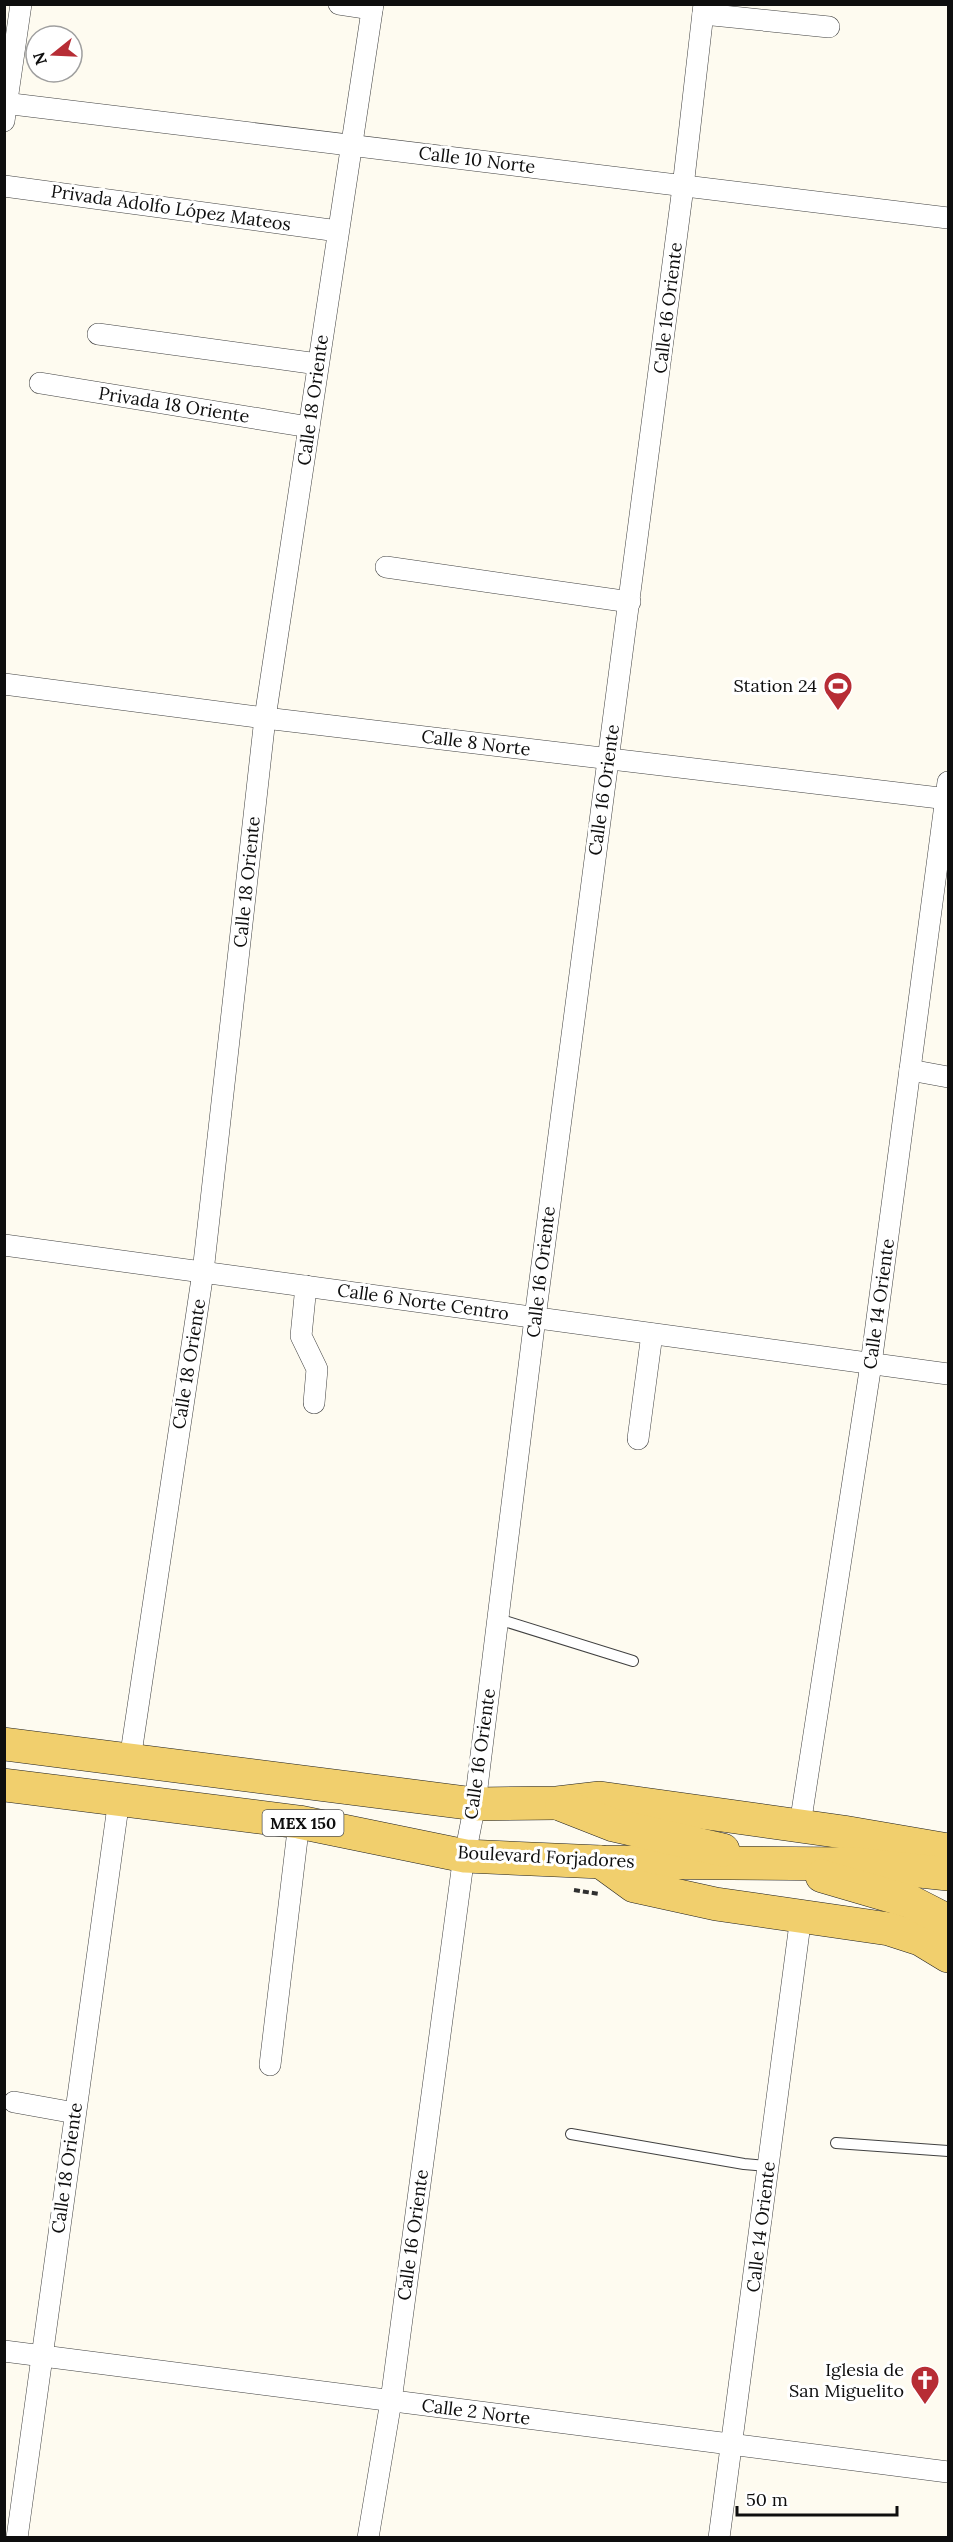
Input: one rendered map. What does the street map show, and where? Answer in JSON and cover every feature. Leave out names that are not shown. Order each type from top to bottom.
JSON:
[{"type":"main road","name":"MEX 150","points":[[4,1744],[475,1804],[558,1803],[613,1825],[782,1864],[911,1902],[948,1921]]},
{"type":"main road","name":"Boulevard Forjadores","points":[[4,1785],[299,1822],[465,1856],[601,1862],[854,1864],[948,1874]]},
{"type":"main road","points":[[558,1803],[600,1798],[800,1825],[948,1850]]},
{"type":"main road","points":[[601,1862],[634,1886],[716,1904],[905,1933],[935,1947],[948,1956]]},
{"type":"street","points":[[5,110],[21,4]]},
{"type":"street","points":[[339,4],[373,7]]},
{"type":"street","name":"Calle 18 Oriente","points":[[130,1760],[203,1272],[265,718],[373,7]]},
{"type":"street","points":[[704,9],[828,27]]},
{"type":"street","name":"Calle 16 Oriente","points":[[368,2538],[391,2401],[465,1856],[475,1804],[535,1317],[630,602],[704,9]]},
{"type":"street","name":"Calle 10 Norte","points":[[5,110],[351,144],[683,187],[948,218]]},
{"type":"street","name":"Privada Adolfo López Mateos","points":[[4,186],[338,231]]},
{"type":"street","points":[[98,334],[318,364]]},
{"type":"street","name":"Privada 18 Oriente","points":[[40,383],[309,427]]},
{"type":"street","points":[[386,567],[630,602]]},
{"type":"street","name":"Calle 8 Norte","points":[[4,684],[265,718],[608,758],[948,793]]},
{"type":"street","name":"Calle 14 Oriente","points":[[800,1825],[872,1364],[948,793]]},
{"type":"street","points":[[910,1070],[948,1077]]},
{"type":"street","name":"Calle 6 Norte Centro","points":[[4,1245],[948,1374]]},
{"type":"street","points":[[306,1286],[301,1336],[317,1369],[314,1403]]},
{"type":"street","points":[[638,1439],[652,1334]]},
{"type":"street","name":"Calle 18 Oriente","points":[[17,2538],[119,1798]]},
{"type":"street","points":[[270,2065],[299,1822]]},
{"type":"street","name":"Calle 14 Oriente","points":[[719,2538],[801,1916]]},
{"type":"street","points":[[14,2102],[75,2113]]},
{"type":"street","name":"Calle 2 Norte","points":[[4,2351],[948,2472]]},
{"type":"lane","points":[[498,1619],[633,1661]]},
{"type":"lane","points":[[571,2134],[744,2164],[768,2166]]},
{"type":"lane","points":[[836,2143],[948,2151]]},
{"type":"place","name":"Station 24","points":[[838,712]]},
{"type":"place","name":"Iglesia de San Miguelito","points":[[925,2406]]}]
